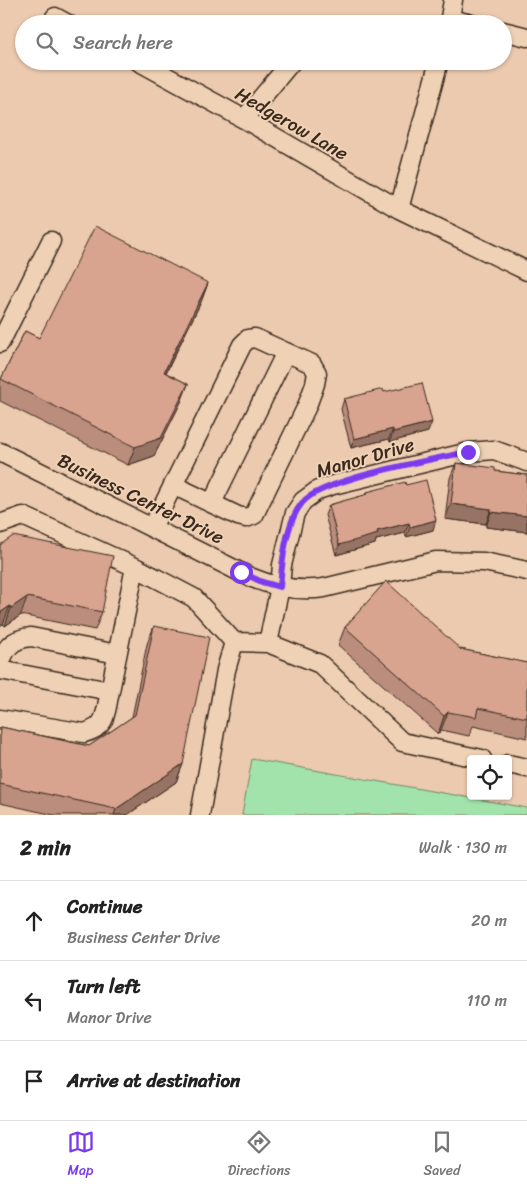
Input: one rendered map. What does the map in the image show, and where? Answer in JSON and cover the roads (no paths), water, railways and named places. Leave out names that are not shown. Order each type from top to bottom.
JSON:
[{"type":"street","points":[[451,15],[454,0]]},
{"type":"street","points":[[512,33],[527,37]]},
{"type":"street","name":"Hedgerow Lane","points":[[154,70],[244,119],[399,209],[527,271]]},
{"type":"street","points":[[244,119],[285,70]]},
{"type":"street","points":[[399,209],[437,70]]},
{"type":"street","points":[[0,343],[51,241]]},
{"type":"street","points":[[152,528],[242,345],[248,340],[256,338],[312,364],[317,373],[307,406],[254,515],[246,518],[238,516],[174,485]]},
{"type":"street","points":[[212,503],[286,352]]},
{"type":"street","name":"Manor Drive","points":[[268,643],[280,587],[282,565],[295,513],[302,502],[318,490],[360,477],[468,452],[494,450],[527,462]]},
{"type":"street","name":"Business Center Drive","points":[[0,452],[250,577],[280,587],[310,590],[324,588],[436,561],[484,562],[527,571]]},
{"type":"street","points":[[0,524],[23,516],[135,567],[194,598],[234,642],[268,643],[320,664],[402,742],[467,756]]},
{"type":"street","points":[[0,718],[84,733],[99,727],[103,722],[110,691],[135,567]]},
{"type":"street","points":[[0,666],[7,648],[20,638],[31,637],[117,654]]},
{"type":"street","points":[[200,815],[226,670],[234,642]]},
{"type":"street","points":[[0,670],[110,691]]},
{"type":"street","points":[[512,765],[527,768]]}]
